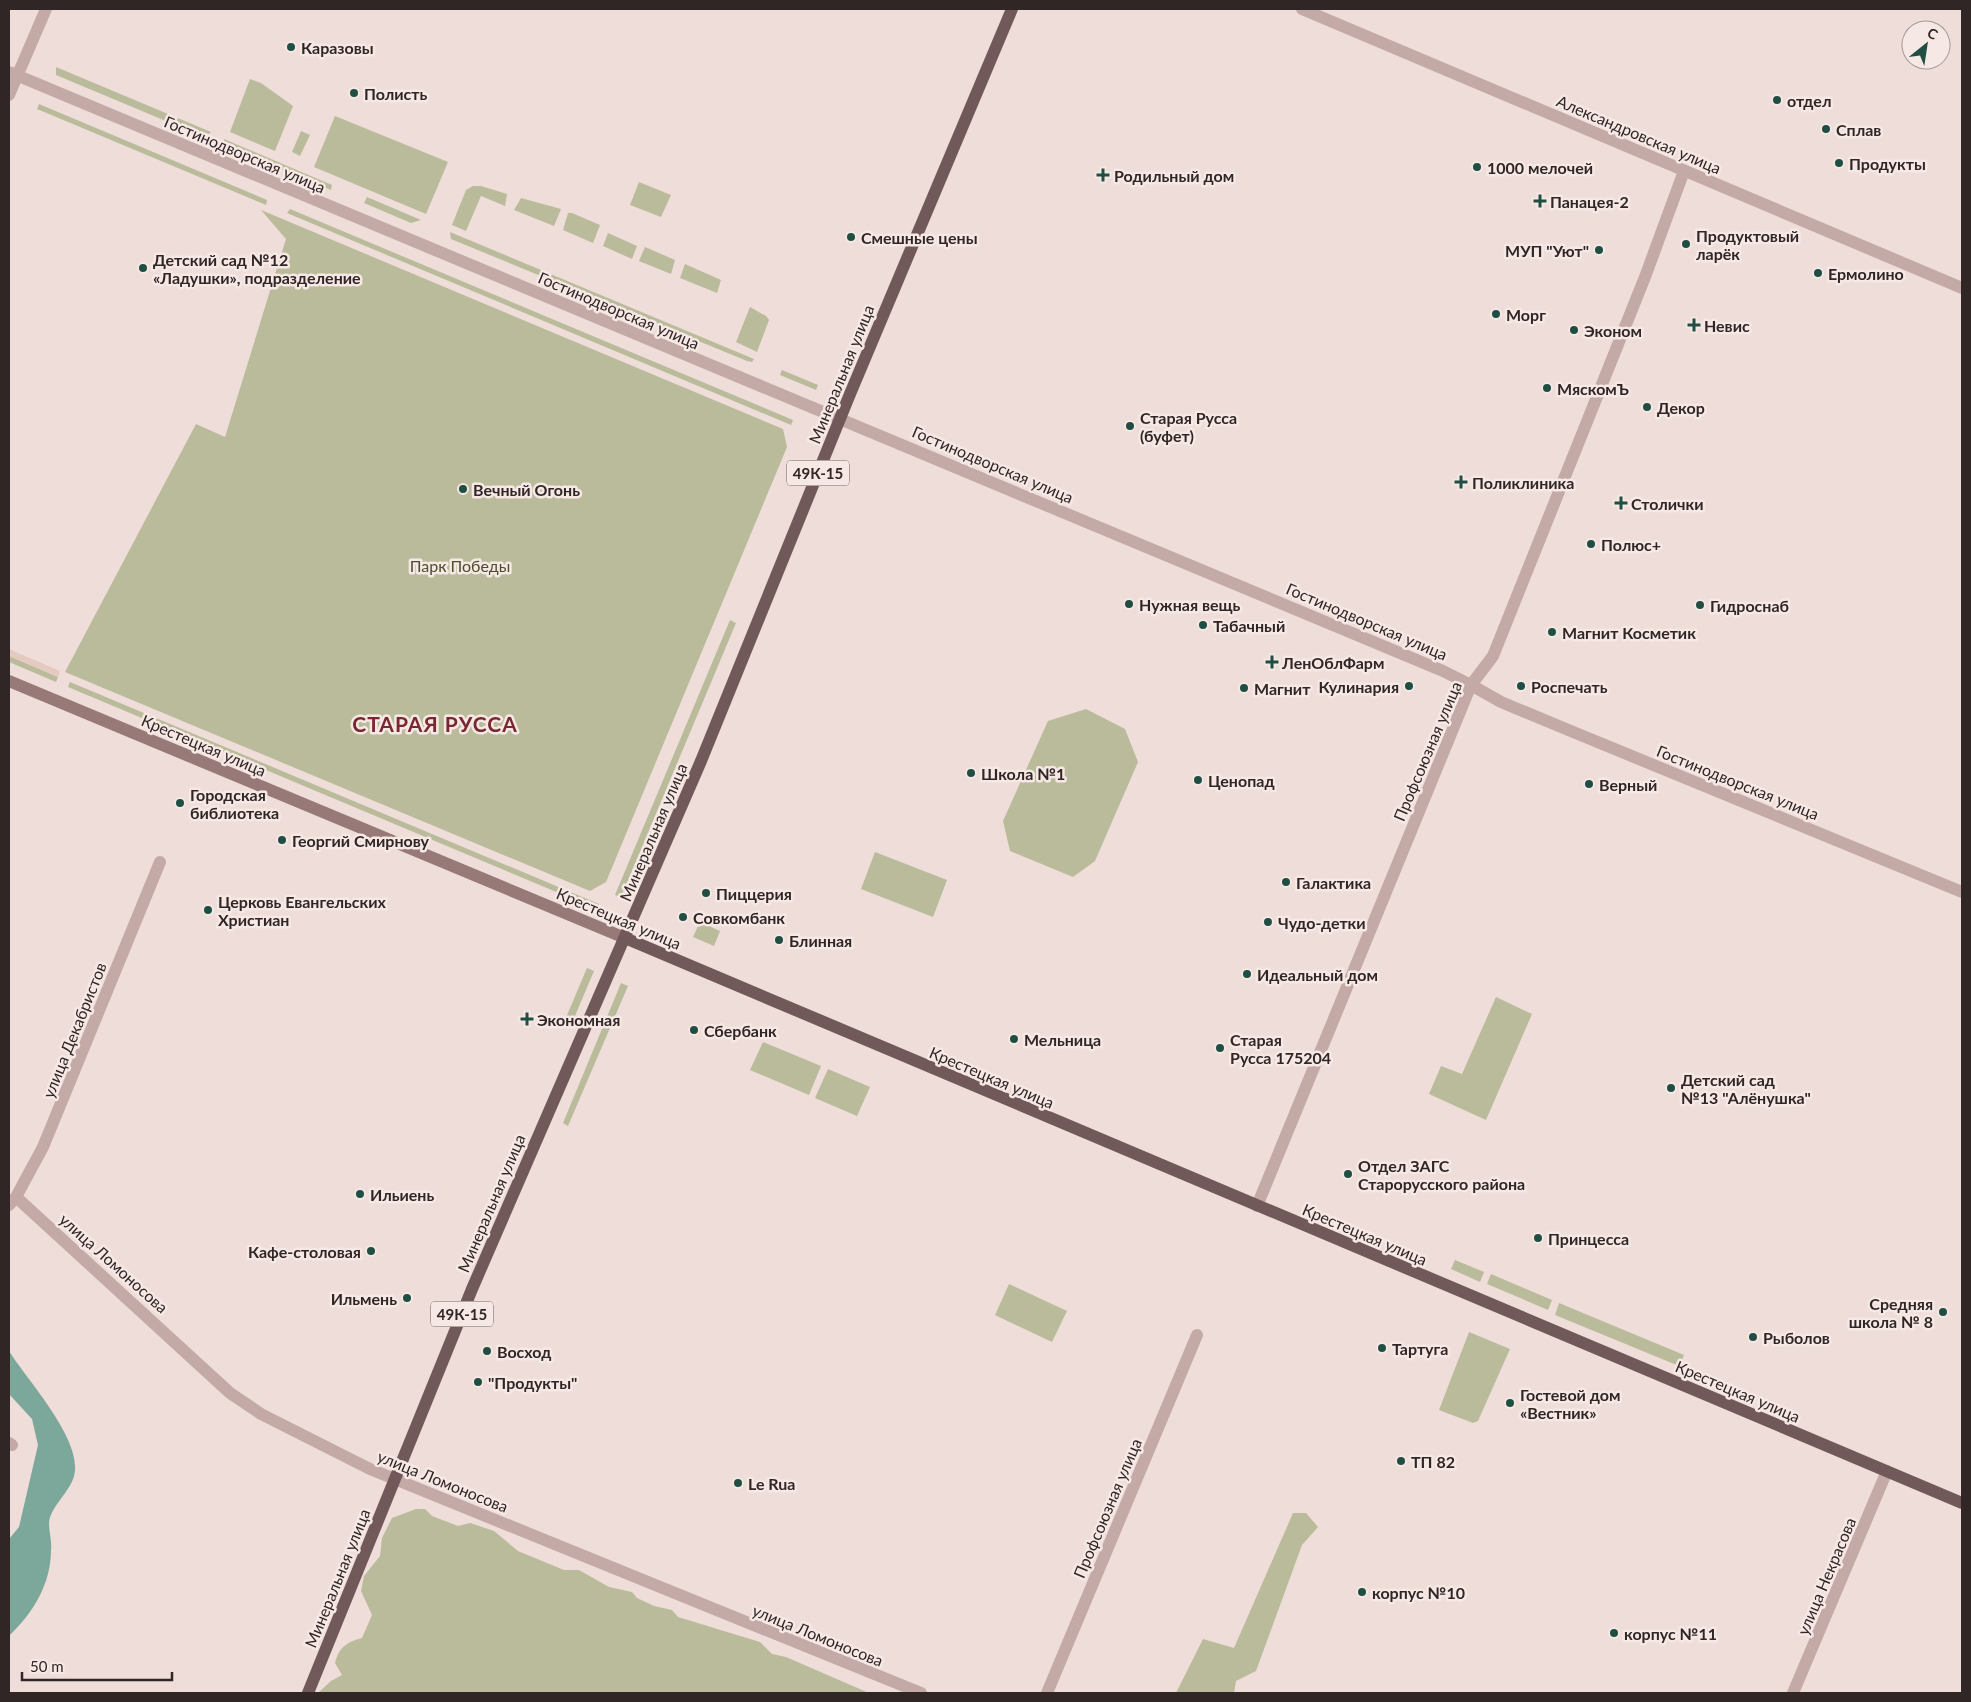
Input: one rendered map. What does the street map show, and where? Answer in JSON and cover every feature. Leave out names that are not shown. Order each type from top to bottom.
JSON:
[{"type":"main road","name":"Минеральная улица","points":[[308,1693],[478,1275],[753,638],[840,419],[1012,9]]},
{"type":"main road","name":"Крестецкая улица","points":[[9,681],[625,938],[1962,1503]]},
{"type":"street","points":[[9,95],[13,74],[46,9]]},
{"type":"street","name":"Александровская улица","points":[[1302,9],[1962,288]]},
{"type":"street","name":"Гостинодворская улица","points":[[13,74],[1358,635],[1471,685],[1501,702],[1566,730],[1962,892]]},
{"type":"street","name":"Профсоюзная улица","points":[[1257,1206],[1471,685],[1493,656],[1645,277],[1684,171]]},
{"type":"street","name":"улица Декабристов","points":[[12,1201],[43,1147],[160,862]]},
{"type":"street","name":"улица Ломоносова","points":[[12,1201],[230,1393],[261,1414],[395,1480],[921,1693]]},
{"type":"street","name":"Профсоюзная улица","points":[[1047,1693],[1197,1335]]},
{"type":"street","name":"улица Некрасова","points":[[1793,1693],[1887,1471]]},
{"type":"green space","points":[[56,67],[211,132],[209,134],[205,133],[204,137],[56,75]]},
{"type":"green space","points":[[250,79],[261,83],[293,106],[275,151],[230,132]]},
{"type":"green space","points":[[39,104],[267,200],[266,205],[37,109]]},
{"type":"green space","points":[[335,116],[448,162],[426,214],[314,167]]},
{"type":"green space","points":[[301,131],[310,135],[300,156],[292,152]]},
{"type":"green space","points":[[224,139],[332,185],[331,190],[225,146]]},
{"type":"green space","points":[[639,182],[671,195],[661,217],[630,205]]},
{"type":"green space","points":[[473,186],[481,186],[507,194],[505,206],[481,196],[466,231],[452,225],[466,190]]},
{"type":"green space","points":[[367,197],[421,220],[411,223],[364,203]]},
{"type":"green space","points":[[521,198],[561,209],[554,226],[514,210]]},
{"type":"green space","points":[[290,209],[793,420],[791,425],[287,213]]},
{"type":"green space","name":"Парк Победы","points":[[261,210],[783,429],[787,447],[606,882],[590,891],[65,672],[196,424],[225,437],[286,239]]},
{"type":"green space","points":[[568,213],[600,225],[593,243],[563,230]]},
{"type":"green space","points":[[450,232],[754,359],[752,362],[747,361],[451,239]]},
{"type":"green space","points":[[608,233],[637,246],[632,259],[603,246]]},
{"type":"green space","points":[[645,247],[675,260],[671,274],[639,261]]},
{"type":"green space","points":[[685,264],[721,280],[717,293],[680,278]]},
{"type":"green space","points":[[750,307],[766,316],[769,320],[757,352],[736,342]]},
{"type":"green space","points":[[782,370],[818,385],[816,390],[780,375]]},
{"type":"green space","points":[[730,620],[736,623],[621,897],[615,895]]},
{"type":"green space","points":[[9,656],[58,677],[56,682],[9,662]]},
{"type":"green space","points":[[70,682],[599,904],[597,909],[68,687]]},
{"type":"green space","points":[[1086,709],[1125,729],[1138,762],[1095,861],[1073,877],[1010,851],[1003,821],[1048,721]]},
{"type":"green space","points":[[875,852],[947,880],[933,917],[861,889]]},
{"type":"green space","points":[[700,922],[720,931],[714,946],[693,937]]},
{"type":"green space","points":[[587,968],[594,971],[572,1023],[565,1020]]},
{"type":"green space","points":[[621,983],[628,986],[568,1126],[563,1123]]},
{"type":"green space","points":[[1496,997],[1532,1014],[1486,1120],[1429,1094],[1441,1066],[1462,1074]]},
{"type":"green space","points":[[763,1042],[821,1066],[809,1095],[750,1070]]},
{"type":"green space","points":[[828,1069],[870,1087],[857,1116],[815,1098]]},
{"type":"green space","points":[[1455,1260],[1484,1272],[1480,1282],[1451,1269]]},
{"type":"green space","points":[[1491,1274],[1552,1300],[1548,1310],[1487,1284]]},
{"type":"green space","points":[[1009,1284],[1067,1311],[1052,1342],[995,1315]]},
{"type":"green space","points":[[1559,1303],[1684,1355],[1679,1366],[1555,1315]]},
{"type":"green space","points":[[1469,1332],[1510,1349],[1478,1421],[1473,1423],[1439,1410]]},
{"type":"green space","points":[[416,1509],[425,1509],[432,1516],[458,1526],[470,1523],[494,1531],[518,1551],[564,1570],[579,1570],[609,1587],[632,1592],[637,1598],[654,1606],[672,1610],[678,1617],[760,1642],[772,1654],[786,1657],[869,1693],[318,1693],[331,1681],[342,1675],[335,1663],[341,1649],[348,1643],[362,1638],[372,1615],[361,1591],[364,1576],[380,1556],[382,1538],[392,1518]]},
{"type":"green space","points":[[1293,1513],[1306,1513],[1318,1527],[1302,1545],[1256,1671],[1236,1681],[1234,1693],[1176,1693],[1203,1639],[1234,1648]]},
{"type":"shaded area","points":[[9,649],[60,671],[58,677],[9,656]]},
{"type":"water","points":[[9,1351],[63,1429],[71,1446],[75,1462],[72,1482],[50,1517],[50,1563],[44,1586],[26,1618],[9,1636],[9,1539],[19,1527],[38,1445],[32,1419],[9,1394]]},
{"type":"place","name":"Каразовы","points":[[291,47]]},
{"type":"place","name":"Полисть","points":[[354,93]]},
{"type":"place","name":"отдел","points":[[1777,100]]},
{"type":"place","name":"Сплав","points":[[1826,129]]},
{"type":"place","name":"Продукты","points":[[1839,163]]},
{"type":"place","name":"1000 мелочей","points":[[1477,167]]},
{"type":"place","name":"Родильный дом","points":[[1103,175]]},
{"type":"place","name":"Панацея-2","points":[[1540,201]]},
{"type":"place","name":"Смешные цены","points":[[851,237]]},
{"type":"place","name":"Продуктовый ларёк","points":[[1686,244]]},
{"type":"place","name":"МУП \"Уют\"","points":[[1599,250]]},
{"type":"place","name":"Детский сад №12 «Ладушки», подразделение","points":[[143,268]]},
{"type":"place","name":"Ермолино","points":[[1818,273]]},
{"type":"place","name":"Морг","points":[[1496,314]]},
{"type":"place","name":"Невис","points":[[1694,325]]},
{"type":"place","name":"Эконом","points":[[1574,330]]},
{"type":"place","name":"МяскомЪ","points":[[1547,388]]},
{"type":"place","name":"Декор","points":[[1647,407]]},
{"type":"place","name":"Старая Русса (буфет)","points":[[1130,426]]},
{"type":"place","name":"Поликлиника","points":[[1461,482]]},
{"type":"place","name":"Вечный Огонь","points":[[463,489]]},
{"type":"place","name":"Столички","points":[[1621,503]]},
{"type":"place","name":"Полюс+","points":[[1591,544]]},
{"type":"place","name":"Нужная вещь","points":[[1129,604]]},
{"type":"place","name":"Гидроснаб","points":[[1700,605]]},
{"type":"place","name":"Табачный","points":[[1203,625]]},
{"type":"place","name":"Магнит Косметик","points":[[1552,632]]},
{"type":"place","name":"ЛенОблФарм","points":[[1272,662]]},
{"type":"place","name":"Кулинария","points":[[1409,686]]},
{"type":"place","name":"Роспечать","points":[[1521,686]]},
{"type":"place","name":"Магнит","points":[[1244,688]]},
{"type":"place","name":"Школа №1","points":[[971,773]]},
{"type":"place","name":"Ценопад","points":[[1198,780]]},
{"type":"place","name":"Верный","points":[[1589,784]]},
{"type":"place","name":"Городская библиотека","points":[[180,803]]},
{"type":"place","name":"Георгий Смирнову","points":[[282,840]]},
{"type":"place","name":"Галактика","points":[[1286,882]]},
{"type":"place","name":"Пиццерия","points":[[706,893]]},
{"type":"place","name":"Церковь Евангельских Христиан","points":[[208,910]]},
{"type":"place","name":"Совкомбанк","points":[[683,917]]},
{"type":"place","name":"Чудо-детки","points":[[1268,922]]},
{"type":"place","name":"Блинная","points":[[779,940]]},
{"type":"place","name":"Идеальный дом","points":[[1247,974]]},
{"type":"place","name":"Экономная","points":[[527,1019]]},
{"type":"place","name":"Сбербанк","points":[[694,1030]]},
{"type":"place","name":"Мельница","points":[[1014,1039]]},
{"type":"place","name":"Старая Русса 175204","points":[[1220,1048]]},
{"type":"place","name":"Детский сад №13 \"Алёнушка\"","points":[[1671,1088]]},
{"type":"place","name":"Отдел ЗАГС Старорусского района","points":[[1348,1174]]},
{"type":"place","name":"Ильиень","points":[[360,1194]]},
{"type":"place","name":"Принцесса","points":[[1538,1238]]},
{"type":"place","name":"Кафе-столовая","points":[[371,1251]]},
{"type":"place","name":"Ильмень","points":[[407,1298]]},
{"type":"place","name":"Средняя школа № 8","points":[[1943,1312]]},
{"type":"place","name":"Рыболов","points":[[1753,1337]]},
{"type":"place","name":"Тартуга","points":[[1382,1348]]},
{"type":"place","name":"Восход","points":[[487,1351]]},
{"type":"place","name":"\"Продукты\"","points":[[478,1382]]},
{"type":"place","name":"Гостевой дом «Вестник»","points":[[1510,1403]]},
{"type":"place","name":"ТП 82","points":[[1401,1461]]},
{"type":"place","name":"Le Rua","points":[[738,1483]]},
{"type":"place","name":"корпус №10","points":[[1362,1592]]},
{"type":"place","name":"корпус №11","points":[[1614,1633]]},
{"type":"district","name":"СТАРАЯ РУССА","points":[[435,723]]}]
